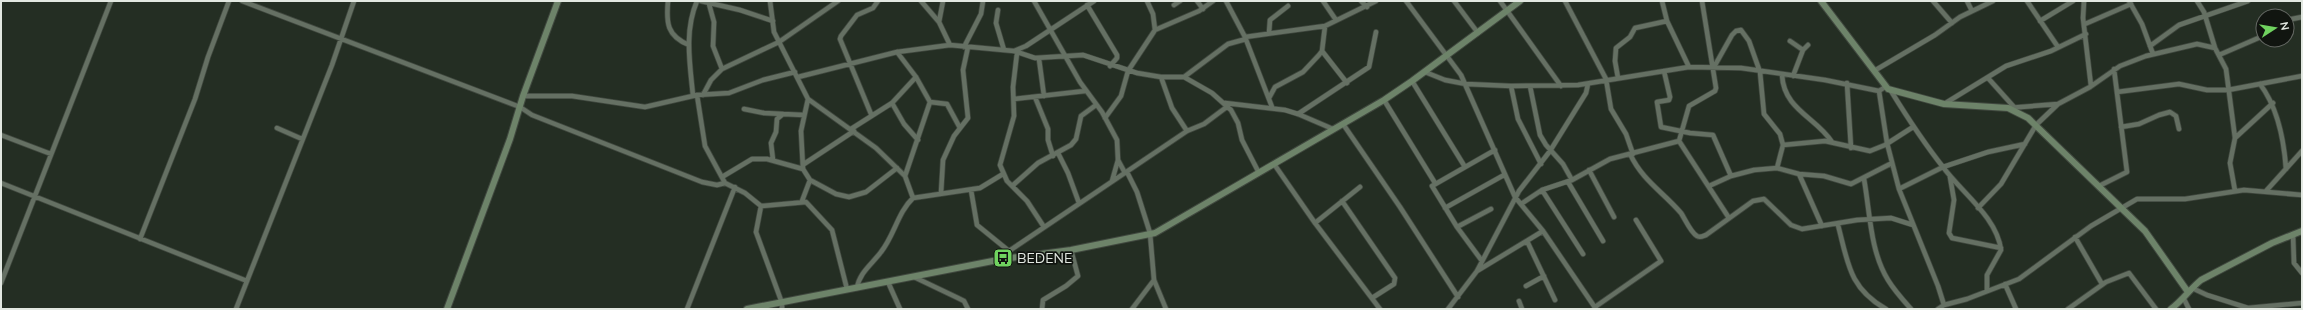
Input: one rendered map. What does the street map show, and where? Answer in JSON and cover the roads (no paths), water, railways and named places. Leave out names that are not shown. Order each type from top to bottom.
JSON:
[{"type":"street","points":[[1,283],[111,1]]},
{"type":"street","points":[[140,239],[195,98],[208,57],[230,1]]},
{"type":"street","points":[[242,1],[340,37],[520,107],[532,115],[702,182],[717,185],[725,183],[735,187],[761,206],[802,201],[810,205],[832,230],[847,290]]},
{"type":"street","points":[[236,309],[354,1]]},
{"type":"street","points":[[447,309],[510,139],[523,96],[558,1]]},
{"type":"street","points":[[668,1],[667,11],[671,32],[675,38],[689,45]]},
{"type":"street","points":[[697,1],[689,24],[689,45],[695,95],[705,146],[725,183]]},
{"type":"street","points":[[701,1],[709,4],[734,8],[773,21]]},
{"type":"street","points":[[770,1],[774,32],[808,99],[852,130],[897,168],[905,176],[913,198]]},
{"type":"street","points":[[704,95],[711,80],[722,69],[779,42],[838,1]]},
{"type":"street","points":[[872,114],[841,44],[841,36],[857,14],[873,8],[878,1]]},
{"type":"street","points":[[921,1],[939,22],[950,45]]},
{"type":"street","points":[[939,22],[943,1]]},
{"type":"street","points":[[941,193],[943,160],[968,115],[963,70],[966,47],[981,14],[983,1]]},
{"type":"street","points":[[1034,1],[1085,91],[1105,118],[1117,140],[1118,160],[1112,181]]},
{"type":"street","points":[[1016,52],[1094,1]]},
{"type":"street","points":[[1147,1],[1153,14],[1154,30]]},
{"type":"street","points":[[1174,5],[1180,1]]},
{"type":"street","points":[[1197,1],[1203,9]]},
{"type":"street","points":[[1105,118],[1121,96],[1128,71],[1154,30],[1203,9],[1213,1]]},
{"type":"street","points":[[1226,1],[1245,38],[1272,108]]},
{"type":"street","points":[[1323,1],[1336,20]]},
{"type":"street","points":[[1361,1],[1367,7]]},
{"type":"street","points":[[1184,77],[1225,45],[1245,38],[1325,26],[1367,7],[1376,1]]},
{"type":"street","points":[[1406,1],[1447,55],[1466,84],[1495,150],[1504,175],[1515,197],[1543,231],[1595,308],[1661,261],[1636,220]]},
{"type":"street","points":[[1454,1],[1478,33]]},
{"type":"street","points":[[1500,1],[1561,86]]},
{"type":"street","points":[[747,309],[782,306],[847,290],[1003,259],[1071,250],[1161,230],[1384,100],[1425,72],[1520,1]]},
{"type":"street","points":[[1566,1],[1606,79],[1611,109],[1626,134],[1631,154],[1643,177],[1674,204],[1695,235],[1706,235],[1753,201],[1764,199],[1797,228],[1838,225],[1871,219],[1891,218],[1913,225]]},
{"type":"street","points":[[1662,1],[1667,21],[1689,67]]},
{"type":"street","points":[[1679,141],[1689,106],[1716,90],[1714,67],[1702,1]]},
{"type":"street","points":[[1821,1],[1874,71],[1885,90],[1943,167],[1978,208],[1991,226],[2000,248],[2000,254],[1987,275],[1987,291]]},
{"type":"street","points":[[1933,1],[1952,23]]},
{"type":"street","points":[[1967,1],[1972,11]]},
{"type":"street","points":[[1874,71],[1972,11],[1993,1]]},
{"type":"street","points":[[2027,1],[2058,47]]},
{"type":"street","points":[[2040,20],[2073,1]]},
{"type":"street","points":[[2084,1],[2091,86]]},
{"type":"street","points":[[2196,1],[2205,17],[2215,48],[2226,69],[2236,138],[2230,163],[2235,190]]},
{"type":"street","points":[[2150,46],[2170,30],[2245,2]]},
{"type":"street","points":[[2085,24],[2130,3],[2142,24],[2153,54]]},
{"type":"street","points":[[709,4],[714,22],[713,46],[722,69]]},
{"type":"street","points":[[1087,5],[1117,55],[1117,58],[1110,66]]},
{"type":"street","points":[[1269,34],[1270,20],[1288,6]]},
{"type":"street","points":[[998,10],[996,23],[1004,50]]},
{"type":"street","points":[[1618,78],[1615,61],[1616,48],[1630,38],[1633,29],[1667,21]]},
{"type":"street","points":[[1269,98],[1275,87],[1302,72],[1322,51],[1325,26]]},
{"type":"street","points":[[1714,67],[1732,36],[1736,31],[1741,30],[1745,34],[1760,72],[1764,114],[1780,134],[1783,145],[1777,168]]},
{"type":"street","points":[[1298,114],[1347,83],[1371,65],[1376,32]]},
{"type":"street","points":[[1944,104],[2016,61],[2058,47],[2086,34]]},
{"type":"street","points":[[2219,55],[2255,39]]},
{"type":"street","points":[[1790,41],[1802,50]]},
{"type":"street","points":[[1978,208],[2001,184],[2036,125],[2058,104],[2091,86],[2114,69],[2153,54],[2197,44],[2215,48]]},
{"type":"street","points":[[798,77],[897,52],[950,45],[1004,50],[1039,59],[1091,56],[1110,66],[1128,71],[1161,77],[1184,77],[1212,92],[1227,105],[1236,117],[1242,140],[1259,173]]},
{"type":"street","points":[[1793,76],[1802,50],[1808,45]]},
{"type":"street","points":[[1322,51],[1347,83]]},
{"type":"street","points":[[897,52],[916,77],[930,102],[905,176]]},
{"type":"street","points":[[1016,52],[1014,116],[1000,165],[1003,174],[1012,186],[1027,201],[1044,227]]},
{"type":"street","points":[[1039,59],[1044,96]]},
{"type":"street","points":[[1425,72],[1445,80],[1466,84],[1561,86],[1588,84],[1606,79],[1689,67],[1742,68],[1760,72],[1847,83],[1944,104],[2011,107],[2058,104]]},
{"type":"street","points":[[2100,186],[2127,172],[2114,69]]},
{"type":"street","points":[[1664,71],[1670,97],[1669,100],[1657,102],[1660,126],[1713,135],[1731,176]]},
{"type":"street","points":[[523,96],[572,96],[645,106],[695,95],[729,93],[763,80],[795,72]]},
{"type":"street","points":[[1782,75],[1782,83],[1788,98],[1832,142]]},
{"type":"street","points":[[2117,92],[2179,84],[2207,90],[2228,90],[2302,76]]},
{"type":"street","points":[[722,177],[752,159],[773,160],[804,166],[872,114],[892,103],[916,77]]},
{"type":"street","points":[[1161,77],[1172,108],[1187,131]]},
{"type":"street","points":[[1988,78],[2011,107],[2036,125],[2145,231],[2190,290],[2248,308],[2266,308],[2302,303]]},
{"type":"street","points":[[1412,81],[1464,166]]},
{"type":"street","points":[[1847,83],[1851,148]]},
{"type":"street","points":[[1448,309],[1477,271],[1515,197],[1550,151],[1586,93],[1588,84]]},
{"type":"street","points":[[2260,84],[2273,103],[2280,132],[2286,169]]},
{"type":"street","points":[[1511,86],[1521,127],[1541,164]]},
{"type":"street","points":[[1530,86],[1540,135],[1550,151],[1563,164],[1570,181],[1603,241]]},
{"type":"street","points":[[1885,90],[1887,143],[1892,164],[1899,189],[1932,269],[1941,308],[2019,279],[2040,265],[2054,252],[2075,237],[2121,206],[2137,199],[2185,199],[2235,190],[2266,191],[2302,195]]},
{"type":"street","points":[[1014,99],[1085,91]]},
{"type":"street","points":[[1035,97],[1048,129],[1048,140],[1053,156]]},
{"type":"street","points":[[808,99],[801,131],[804,166],[810,180],[836,194],[849,198],[866,192],[897,168]]},
{"type":"street","points":[[1384,100],[1435,183]]},
{"type":"street","points":[[930,102],[947,104],[960,128]]},
{"type":"street","points":[[892,103],[904,124],[918,140]]},
{"type":"street","points":[[2236,138],[2273,103]]},
{"type":"street","points":[[1012,186],[1038,163],[1058,154],[1075,141],[1081,116],[1096,105]]},
{"type":"street","points":[[1003,259],[1009,251],[1187,131],[1204,124],[1227,105],[1272,108],[1298,114],[1333,129]]},
{"type":"street","points":[[744,109],[764,113],[804,115]]},
{"type":"street","points":[[2121,127],[2139,124],[2170,112],[2176,116],[2179,129]]},
{"type":"street","points":[[773,160],[771,143],[776,132],[777,119],[783,114]]},
{"type":"street","points":[[1343,124],[1400,207],[1458,297]]},
{"type":"street","points":[[1783,145],[1820,141],[1832,142],[1851,148],[1870,151],[1887,143],[1913,127]]},
{"type":"street","points":[[277,128],[302,139]]},
{"type":"street","points":[[1,135],[51,154]]},
{"type":"street","points":[[1521,204],[1542,190],[1570,181],[1610,159],[1679,141]]},
{"type":"street","points":[[1679,141],[1729,218]]},
{"type":"street","points":[[1899,189],[1943,167],[1988,152],[2025,144]]},
{"type":"street","points":[[1482,261],[1457,227],[1432,189],[1432,186],[1464,166],[1495,150]]},
{"type":"street","points":[[2266,191],[2302,151]]},
{"type":"street","points":[[1058,154],[1068,173],[1079,203]]},
{"type":"street","points":[[1118,160],[1137,192],[1150,233],[1154,280],[1166,309]]},
{"type":"street","points":[[1274,164],[1315,223],[1380,309]]},
{"type":"street","points":[[1709,186],[1731,176],[1754,170],[1777,168],[1799,174],[1824,176],[1851,184],[1864,179],[1892,164]]},
{"type":"street","points":[[1589,170],[1614,217]]},
{"type":"street","points":[[857,288],[859,278],[882,251],[913,198],[971,190],[989,184],[1003,174]]},
{"type":"street","points":[[1799,174],[1822,226]]},
{"type":"street","points":[[1445,208],[1504,175]]},
{"type":"street","points":[[1950,176],[1954,200],[1949,233],[1952,238],[2000,248]]},
{"type":"street","points":[[1864,179],[1873,240],[1882,268],[1888,281],[1910,309]]},
{"type":"street","points":[[802,201],[810,180]]},
{"type":"street","points":[[1,183],[247,281]]},
{"type":"street","points":[[688,309],[735,187]]},
{"type":"street","points":[[1315,223],[1360,187]]},
{"type":"street","points":[[971,190],[977,225],[1009,251]]},
{"type":"street","points":[[1542,190],[1583,254]]},
{"type":"street","points":[[1342,201],[1395,278],[1394,284],[1372,298]]},
{"type":"street","points":[[761,206],[756,232],[782,306]]},
{"type":"street","points":[[1457,227],[1491,209]]},
{"type":"street","points":[[1838,225],[1851,275],[1867,296],[1886,309]]},
{"type":"street","points":[[1477,271],[1543,231]]},
{"type":"street","points":[[2171,309],[2184,299],[2190,290],[2201,280],[2236,261],[2302,231]]},
{"type":"street","points":[[2293,234],[2294,263],[2302,273]]},
{"type":"street","points":[[2075,237],[2102,284]]},
{"type":"street","points":[[1527,241],[1555,300]]},
{"type":"street","points":[[1042,309],[1043,300],[1066,286],[1078,276],[1071,250]]},
{"type":"street","points":[[2068,309],[2102,284],[2129,273],[2156,309]]},
{"type":"street","points":[[1526,286],[1544,276]]},
{"type":"street","points":[[914,277],[964,301],[968,309]]},
{"type":"street","points":[[1132,309],[1154,280]]},
{"type":"street","points":[[888,282],[900,309]]},
{"type":"street","points":[[2005,284],[2016,309]]},
{"type":"street","points":[[2184,299],[2189,309]]},
{"type":"street","points":[[1519,301],[1522,309]]},
{"type":"place","name":"BEDENE","points":[[1003,258]]}]
